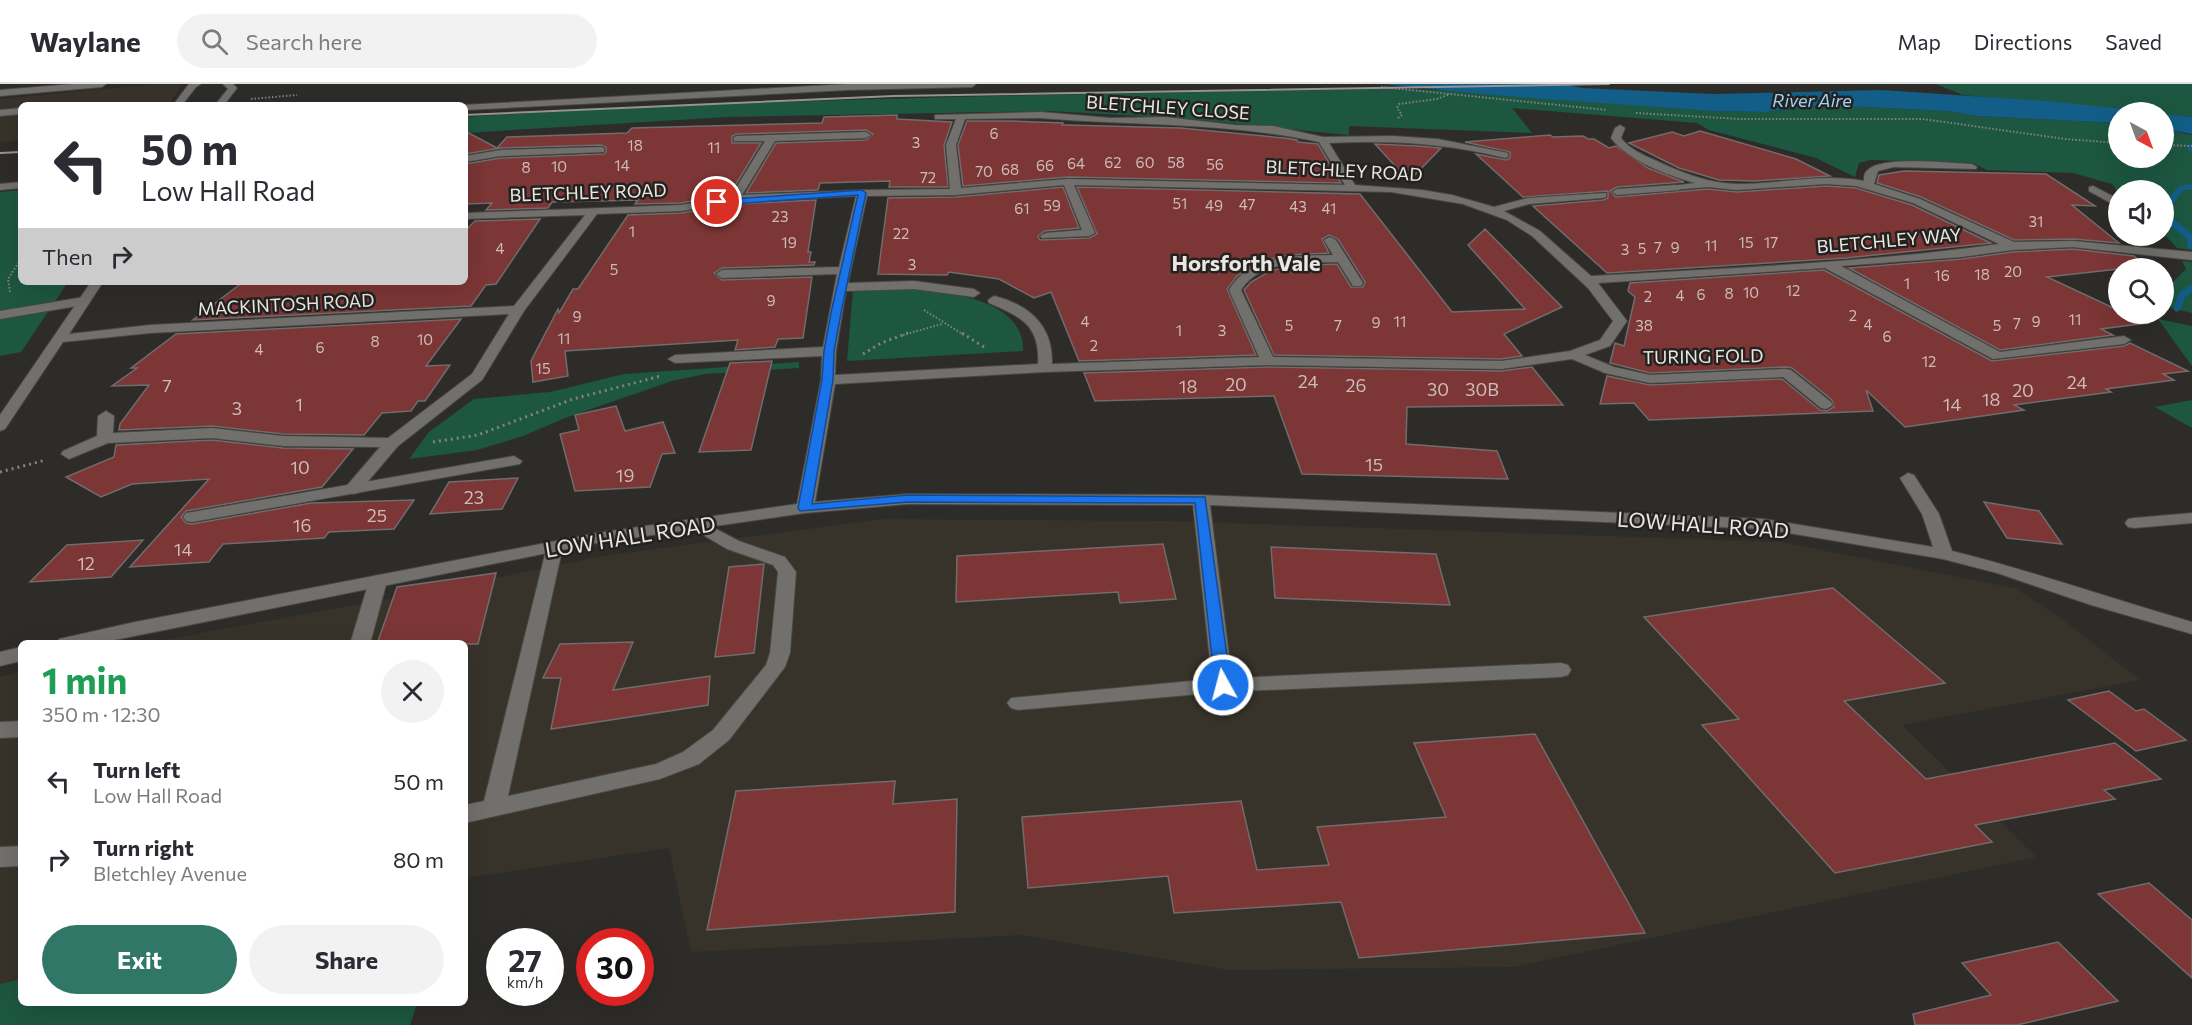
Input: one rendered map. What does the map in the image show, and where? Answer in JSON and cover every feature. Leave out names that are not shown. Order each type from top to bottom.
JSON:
[{"type":"street","points":[[1,94],[102,84]]},
{"type":"street","points":[[179,102],[193,85],[197,84]]},
{"type":"street","points":[[222,102],[233,88],[227,84]]},
{"type":"street","points":[[468,107],[848,87],[972,84]]},
{"type":"street","points":[[0,114],[18,111]]},
{"type":"street","name":"BLETCHLEY CLOSE","points":[[938,117],[1041,115],[1111,121],[1173,121],[1234,128],[1273,129],[1323,140],[1431,141],[1505,155]]},
{"type":"street","points":[[956,192],[951,145],[962,116]]},
{"type":"street","points":[[1620,128],[1616,138],[1622,146],[1691,179],[1709,185]]},
{"type":"street","points":[[737,139],[866,135]]},
{"type":"street","points":[[468,158],[501,153],[598,154],[609,138]]},
{"type":"street","points":[[735,199],[772,138]]},
{"type":"street","points":[[1323,140],[1352,188]]},
{"type":"street","points":[[1868,186],[1870,173],[1882,166],[1894,164],[1972,167]]},
{"type":"street","points":[[1617,192],[1709,185],[1739,188],[1835,181],[1903,195],[2012,246]]},
{"type":"street","points":[[1046,236],[1089,233],[1068,182]]},
{"type":"street","name":"BLETCHLEY ROAD","points":[[468,216],[681,208],[735,199],[862,193],[956,192],[1068,182],[1352,188],[1430,193],[1513,219],[1551,246],[1588,280],[1610,303],[1620,321],[1605,343],[1573,356],[1501,365],[1268,361],[1045,368],[828,380]]},
{"type":"street","points":[[0,187],[18,183]]},
{"type":"street","points":[[2093,189],[2108,198]]},
{"type":"street","points":[[805,508],[828,380],[829,351],[862,193]]},
{"type":"street","points":[[1492,211],[1528,201],[1602,195]]},
{"type":"street","points":[[352,489],[392,443],[477,377],[518,310],[592,212]]},
{"type":"street","points":[[1330,240],[1357,283]]},
{"type":"street","name":"BLETCHLEY WAY","points":[[1588,280],[1827,264],[2012,246],[2073,244],[2162,248],[2192,256]]},
{"type":"street","points":[[1268,361],[1235,290],[1238,282],[1254,270],[1267,265],[1341,258]]},
{"type":"street","points":[[1827,264],[1998,356],[2124,340]]},
{"type":"street","points":[[722,274],[845,270]]},
{"type":"street","points":[[0,426],[95,285]]},
{"type":"street","points":[[841,287],[914,285],[974,293]]},
{"type":"street","points":[[994,300],[1022,314],[1041,332],[1045,342],[1045,368]]},
{"type":"street","points":[[0,315],[31,308],[84,301]]},
{"type":"street","name":"MACKINTOSH ROAD","points":[[57,339],[150,329],[518,310]]},
{"type":"street","points":[[675,359],[829,351]]},
{"type":"street","name":"TURING FOLD","points":[[1573,356],[1620,373],[1650,379],[1786,373],[1826,405]]},
{"type":"street","points":[[105,438],[106,416]]},
{"type":"street","points":[[69,454],[105,438],[212,433],[284,441],[392,443]]},
{"type":"street","points":[[192,517],[514,460]]},
{"type":"street","points":[[1908,478],[1924,498],[1936,521],[1944,554]]},
{"type":"street","name":"LOW HALL ROAD","points":[[83,640],[597,538],[805,508],[908,499],[1201,500],[1764,524],[1944,554],[2003,569],[2098,601],[2192,628]]},
{"type":"street","points":[[1201,500],[1223,685]]},
{"type":"street","points":[[2134,523],[2192,518]]},
{"type":"street","points":[[468,813],[660,771],[691,758],[721,735],[775,667],[780,653],[787,572],[779,561],[733,545],[699,525]]},
{"type":"street","points":[[494,807],[554,546]]},
{"type":"street","points":[[361,640],[378,581]]},
{"type":"street","points":[[0,658],[18,655]]},
{"type":"street","points":[[1018,703],[1223,685],[1561,670]]},
{"type":"street","points":[[0,730],[18,729]]},
{"type":"street","points":[[0,857],[18,856]]},
{"type":"path","points":[[1381,87],[1608,111]]},
{"type":"path","points":[[1390,120],[1402,115],[1397,108],[1399,104],[1437,99],[1451,94]]},
{"type":"path","points":[[230,102],[297,95]]},
{"type":"path","points":[[1631,112],[1740,119],[1923,119],[2065,139],[2108,142]]},
{"type":"path","points":[[2174,145],[2190,146]]},
{"type":"path","points":[[18,263],[9,275],[7,287],[14,299],[22,306],[31,308]]},
{"type":"path","points":[[918,307],[988,350]]},
{"type":"path","points":[[857,378],[863,355],[874,346],[943,324]]},
{"type":"path","points":[[392,443],[462,440],[490,432],[583,395],[665,376]]},
{"type":"path","points":[[0,472],[69,454]]},
{"type":"shaded area","points":[[157,84],[182,85],[170,102],[18,102],[18,140],[0,142],[0,99]]},
{"type":"shaded area","points":[[884,519],[1169,521],[1781,542],[2015,588],[2062,619],[2140,680],[1902,725],[2036,857],[1513,967],[1228,970],[1021,935],[691,952],[669,848],[468,878],[468,640],[164,640],[452,587],[602,556]]},
{"type":"shaded area","points":[[18,672],[18,980],[0,984],[0,677]]},
{"type":"green space","points":[[1936,84],[2192,84],[2192,117],[2174,115],[2174,102],[2108,102],[2108,109],[1963,95]]},
{"type":"green space","points":[[1382,89],[1452,90],[1712,111],[1766,112],[1820,105],[2108,123],[2108,168],[2174,168],[2174,131],[2192,135],[2192,250],[2177,248],[2174,245],[2174,180],[2108,180],[2108,183],[2073,173],[1987,170],[1973,163],[1870,160],[1859,163],[1855,177],[1816,158],[1709,130],[1697,123],[1512,108],[1532,133],[1349,126],[1349,135],[1178,118],[1050,111],[727,117],[468,133],[468,117],[694,105]]},
{"type":"green space","points":[[18,190],[18,285],[66,285],[21,352],[0,356],[0,192]]},
{"type":"green space","points":[[2182,261],[2192,262],[2192,313],[2174,309],[2174,281],[2186,269]]},
{"type":"green space","points":[[913,288],[965,297],[999,310],[1012,320],[1020,334],[1023,351],[847,361],[853,290]]},
{"type":"green space","points":[[2174,322],[2192,326],[2192,366],[2162,324]]},
{"type":"green space","points":[[799,362],[799,368],[705,374],[672,381],[565,418],[523,436],[477,450],[409,459],[429,432],[474,399],[550,392],[624,374]]},
{"type":"green space","points":[[2192,400],[2192,428],[2155,407]]},
{"type":"green space","points":[[18,980],[18,1006],[416,1006],[410,1025],[0,1025],[0,984]]},
{"type":"water","name":"River Aire","points":[[1383,84],[1562,84],[1582,88],[1713,94],[1881,90],[2108,107],[2108,123],[1820,105],[1766,112],[1712,111],[1493,95]]},
{"type":"water","points":[[2174,115],[2192,117],[2192,134],[2174,131]]},
{"type":"building","points":[[897,115],[897,119],[952,122],[944,145],[948,187],[889,187],[890,181],[820,183],[818,190],[746,193],[776,143],[866,140],[873,134],[866,130],[737,134],[732,136],[732,143],[761,143],[730,194],[681,203],[635,204],[638,200],[552,202],[548,208],[486,210],[492,203],[468,204],[468,164],[501,158],[604,154],[606,147],[601,145],[501,148],[468,154],[468,133],[497,148],[507,137],[627,133],[632,128],[822,123],[824,117]]},
{"type":"building","points":[[967,121],[1181,128],[1297,140],[1318,144],[1341,183],[1068,177],[963,186],[958,145]]},
{"type":"building","points":[[1700,131],[1796,159],[1830,176],[1755,181],[1719,180],[1679,168],[1629,143],[1672,132],[1684,136]]},
{"type":"building","points":[[1550,135],[1553,137],[1583,136],[1594,139],[1609,148],[1616,146],[1648,168],[1684,182],[1617,187],[1610,191],[1616,197],[1708,189],[1737,192],[1826,186],[1856,188],[1912,205],[1991,243],[1846,258],[1607,273],[1533,206],[1603,200],[1608,198],[1608,191],[1523,197],[1476,154],[1506,160],[1510,158],[1510,152],[1465,142]]},
{"type":"building","points":[[1375,144],[1418,146],[1441,148],[1409,181]]},
{"type":"building","points":[[1904,171],[2046,174],[2095,206],[2072,205],[2108,234],[2108,242],[2073,239],[2014,240],[1921,197],[1877,183],[1879,175]]},
{"type":"building","points":[[1063,187],[1079,228],[1045,231],[1038,236],[1040,240],[1089,238],[1097,234],[1077,187],[1360,194],[1452,312],[1525,309],[1468,245],[1485,229],[1562,307],[1504,334],[1522,356],[1501,359],[1274,355],[1244,290],[1251,282],[1272,270],[1337,264],[1351,287],[1363,287],[1365,282],[1338,239],[1329,235],[1322,239],[1329,253],[1289,255],[1261,261],[1237,276],[1227,289],[1256,355],[1079,361],[1051,292],[1034,298],[999,279],[949,272],[947,275],[878,274],[888,198],[956,197]]},
{"type":"building","points":[[816,200],[808,252],[811,252],[809,262],[815,262],[814,265],[722,268],[714,273],[722,280],[812,277],[803,338],[778,339],[775,347],[735,350],[738,340],[565,351],[568,376],[533,382],[531,361],[558,309],[559,313],[573,289],[578,289],[628,215],[681,213],[735,204]]},
{"type":"building","points":[[540,219],[496,284],[486,285],[471,306],[193,320],[239,285],[468,285],[468,228],[475,221]]},
{"type":"building","points":[[2073,249],[2134,256],[2136,258],[2108,258],[2108,270],[2047,277],[2108,305],[2108,324],[2139,324],[2101,329],[2113,335],[2000,350],[1849,268],[1962,259],[2012,252]]},
{"type":"building","points":[[1824,270],[1992,361],[2124,346],[2130,343],[2188,371],[2163,374],[2174,380],[2106,389],[2111,392],[2014,405],[2024,410],[1905,427],[1866,390],[1873,411],[1649,420],[1634,403],[1600,404],[1607,376],[1650,385],[1782,379],[1820,410],[1827,411],[1834,407],[1832,400],[1792,368],[1650,373],[1610,363],[1615,343],[1624,346],[1635,297],[1628,291],[1630,283]]},
{"type":"building","points":[[461,319],[426,366],[450,365],[425,401],[418,401],[411,411],[382,413],[364,435],[283,434],[212,426],[119,430],[120,424],[149,385],[112,386],[137,368],[131,368],[176,334]]},
{"type":"building","points":[[772,361],[751,450],[699,452],[730,363]]},
{"type":"building","points":[[1268,367],[1501,371],[1532,367],[1563,405],[1407,407],[1406,444],[1497,451],[1508,479],[1302,474],[1274,396],[1095,401],[1084,373]]},
{"type":"building","points":[[616,406],[625,431],[663,422],[675,453],[662,454],[650,487],[575,491],[560,434],[579,430],[575,415]]},
{"type":"building","points":[[212,440],[283,448],[353,449],[322,487],[186,511],[181,517],[186,523],[192,524],[311,503],[414,500],[394,529],[329,532],[324,538],[223,544],[209,562],[130,567],[209,479],[132,484],[101,497],[66,477],[114,457],[116,445]]},
{"type":"building","points":[[518,478],[502,509],[430,514],[449,482]]},
{"type":"building","points":[[1984,502],[2039,511],[2062,544],[2007,538]]},
{"type":"building","points":[[143,540],[111,577],[30,582],[67,545]]},
{"type":"building","points":[[1163,544],[1176,599],[1120,603],[1118,592],[956,602],[957,556]]},
{"type":"building","points":[[1271,547],[1436,554],[1450,605],[1275,598]]},
{"type":"building","points":[[764,564],[754,653],[715,657],[729,567]]},
{"type":"building","points":[[496,573],[478,644],[468,644],[468,640],[378,640],[397,587]]},
{"type":"building","points":[[1833,588],[1945,683],[1844,701],[1926,779],[2115,743],[2161,779],[2104,790],[2115,799],[1975,825],[1992,842],[1835,873],[1702,725],[1739,719],[1644,617]]},
{"type":"building","points":[[633,642],[613,690],[710,676],[708,705],[551,729],[561,678],[543,678],[560,644]]},
{"type":"building","points":[[2109,691],[2136,711],[2144,709],[2186,740],[2136,751],[2068,700]]},
{"type":"building","points":[[1535,734],[1645,933],[1359,958],[1341,902],[1174,913],[1168,876],[1028,888],[1022,817],[1241,801],[1257,870],[1329,865],[1317,827],[1446,817],[1414,743]]},
{"type":"building","points":[[895,781],[893,804],[957,799],[955,912],[707,930],[736,791]]},
{"type":"building","points":[[2149,883],[2192,920],[2192,978],[2098,894]]},
{"type":"building","points":[[2058,942],[2118,1001],[2017,1025],[1915,1025],[1913,1014],[1991,995],[1962,963]]},
{"type":"waterway","points":[[2192,146],[2190,148],[2192,149]]},
{"type":"waterway","points":[[2176,195],[2181,188],[2192,187]]},
{"type":"waterway","points":[[2174,197],[2177,193]]},
{"type":"waterway","points":[[2174,224],[2190,237],[2191,245]]},
{"type":"waterway","points":[[2177,308],[2182,295],[2192,288]]},
{"type":"railway","points":[[468,115],[894,96],[1609,84]]},
{"type":"railway","points":[[0,153],[18,152]]},
{"type":"district","name":"Horsforth Vale","points":[[1246,262]]},
{"type":"route","points":[[717,202],[735,199],[862,193],[829,351],[828,380],[805,508],[908,499],[1201,500],[1223,685]]}]
